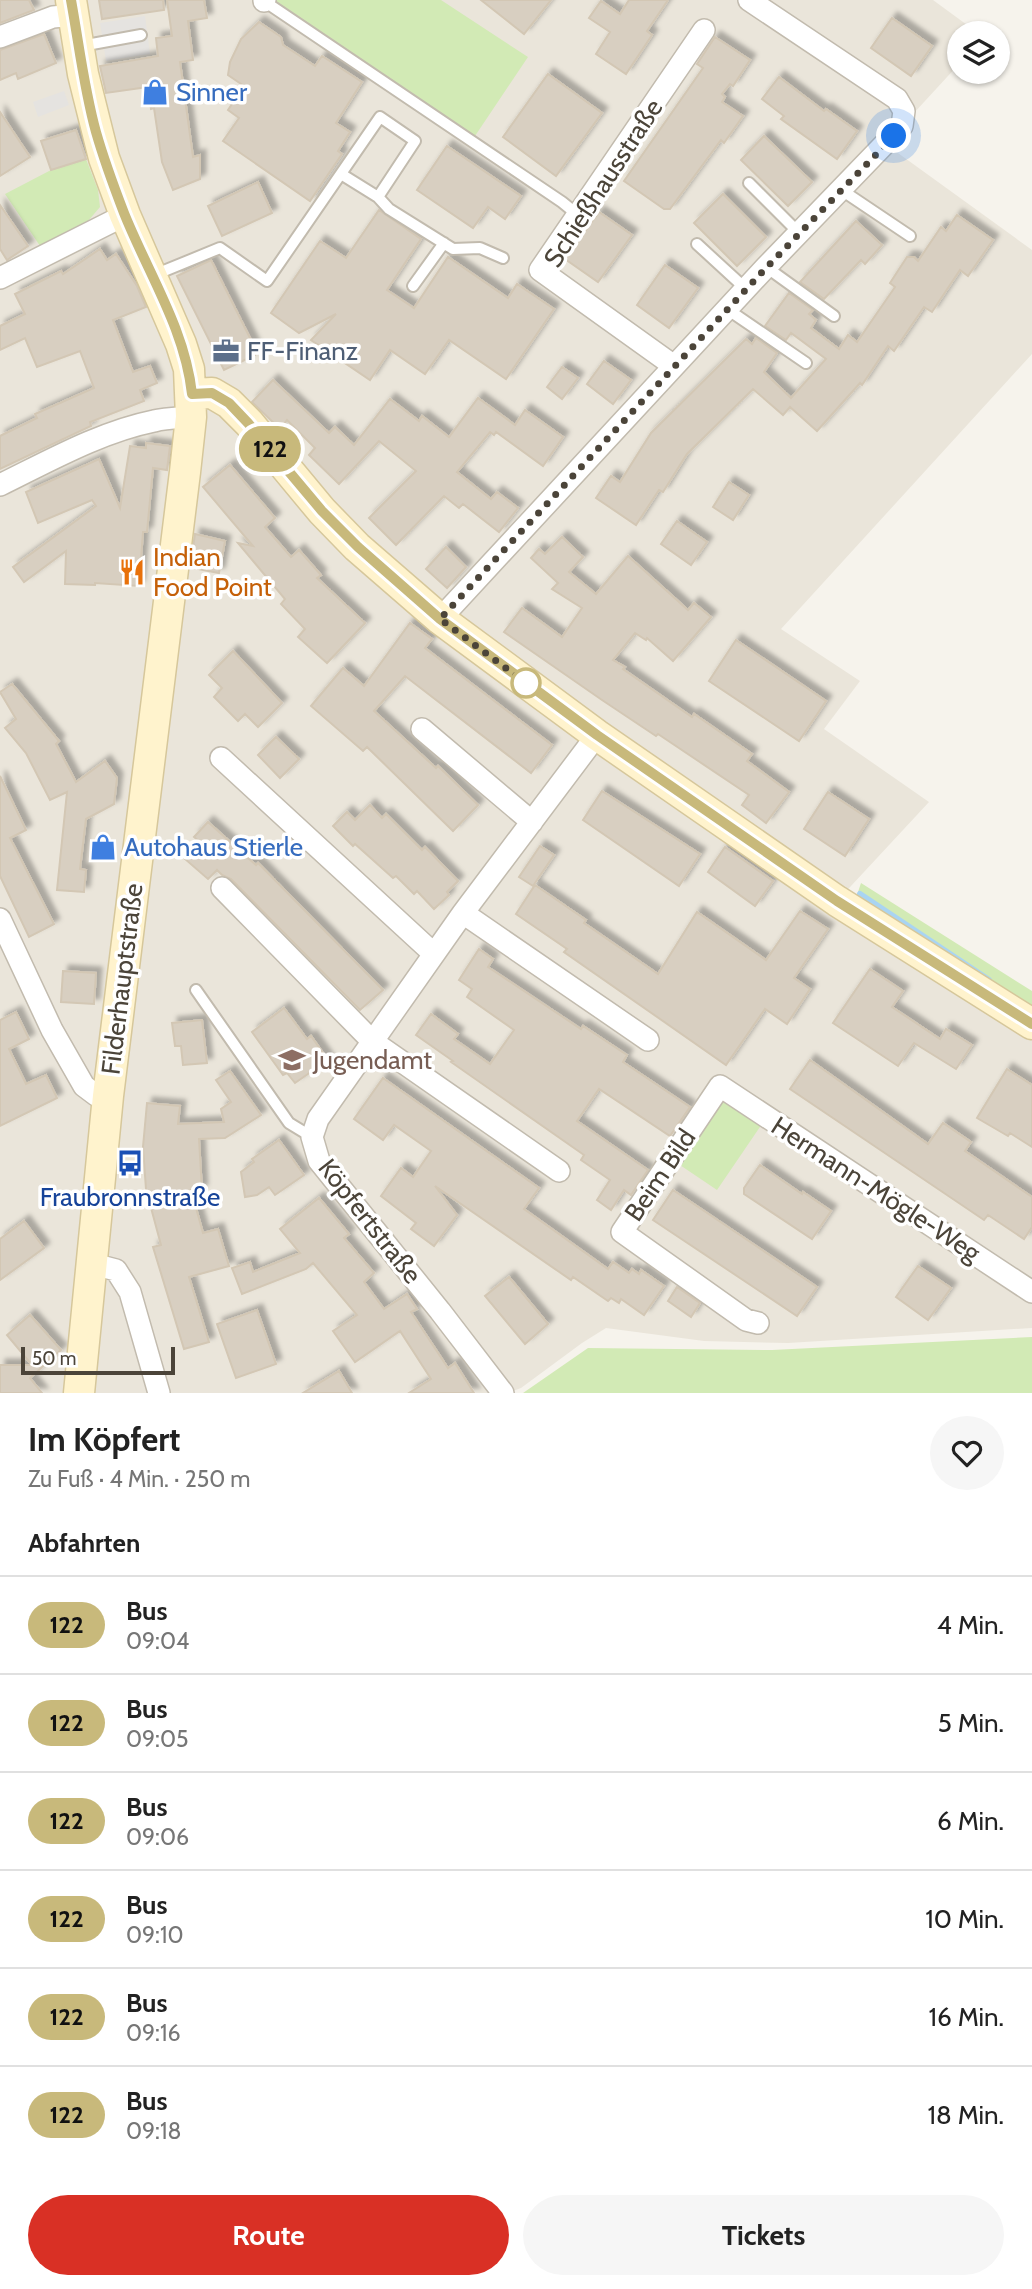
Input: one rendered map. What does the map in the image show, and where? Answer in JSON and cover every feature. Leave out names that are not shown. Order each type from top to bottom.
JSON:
[{"type":"main road","name":"Filderhauptstraße","points":[[73,7],[96,131],[125,215],[181,344],[189,369],[192,405],[108,1096],[79,1393]]},
{"type":"main road","points":[[192,405],[212,393],[229,403],[322,511],[358,547],[440,619],[597,735],[847,907],[1032,1024]]},
{"type":"street","points":[[440,619],[727,309],[902,126],[904,111],[897,99],[749,0]]},
{"type":"street","points":[[0,37],[73,7]]},
{"type":"street","name":"Schießhausstraße","points":[[674,366],[540,270],[704,30]]},
{"type":"street","points":[[0,278],[125,215]]},
{"type":"street","points":[[0,485],[52,458],[107,435],[153,421],[192,405]]},
{"type":"street","points":[[422,729],[533,822]]},
{"type":"street","name":"Köpfertstraße","points":[[503,1393],[319,1161],[312,1137],[318,1119],[433,954],[597,735]]},
{"type":"street","points":[[221,758],[433,954]]},
{"type":"street","points":[[222,887],[372,1041],[559,1171]]},
{"type":"street","points":[[463,913],[648,1040]]},
{"type":"street","points":[[0,919],[52,1030],[84,1086],[96,1095],[108,1096]]},
{"type":"street","name":"Hermann-Mögle-Weg","points":[[720,1086],[1032,1292]]},
{"type":"street","name":"Beim Bild","points":[[720,1086],[622,1232],[746,1320],[758,1323]]},
{"type":"street","points":[[93,1264],[116,1270],[130,1292],[159,1393]]},
{"type":"lane","points":[[264,1],[578,215]]},
{"type":"lane","points":[[79,47],[141,35]]},
{"type":"lane","points":[[152,276],[220,248],[267,281],[380,117],[415,141],[378,197]]},
{"type":"lane","points":[[341,174],[378,197],[389,209],[453,249],[480,248],[503,258]]},
{"type":"lane","points":[[749,183],[799,233]]},
{"type":"lane","points":[[840,190],[910,236]]},
{"type":"lane","points":[[412,286],[444,243]]},
{"type":"lane","points":[[697,244],[746,289]]},
{"type":"lane","points":[[766,268],[834,316]]},
{"type":"lane","points":[[727,309],[806,363]]},
{"type":"lane","points":[[196,990],[289,1123],[312,1137]]},
{"type":"shaded area","points":[[0,0],[933,0],[962,21],[947,21],[947,77],[902,126],[891,148],[1032,250],[1032,354],[781,629],[860,681],[824,729],[929,802],[838,900],[1032,1028],[1032,1328],[788,1343],[704,1341],[606,1328],[521,1388],[507,1393],[0,1393]]},
{"type":"shaded area","points":[[145,16],[150,54],[106,61],[100,23]]},
{"type":"shaded area","points":[[64,91],[69,105],[38,117],[33,102]]},
{"type":"green space","points":[[268,0],[441,0],[528,57],[475,136]]},
{"type":"green space","points":[[86,159],[98,190],[100,207],[88,221],[40,246],[5,194],[51,170]]},
{"type":"green space","points":[[861,883],[1032,991],[1032,1015],[856,898]]},
{"type":"green space","points":[[720,1086],[766,1118],[717,1190],[671,1159]]},
{"type":"green space","points":[[1032,1337],[1032,1393],[523,1393],[588,1348],[772,1350]]},
{"type":"building","points":[[0,0],[29,0],[34,10],[0,23]]},
{"type":"building","points":[[99,0],[163,0],[164,10],[102,19]]},
{"type":"building","points":[[167,0],[204,0],[207,18],[188,21],[193,60],[180,62],[193,157],[200,155],[200,179],[173,190],[162,162],[148,87],[106,93],[100,66],[158,56],[156,38],[172,36]]},
{"type":"building","points":[[481,0],[551,0],[524,34]]},
{"type":"building","points":[[629,0],[668,0],[647,31],[652,35],[626,74],[596,54],[610,32],[589,18],[601,1],[620,14]]},
{"type":"building","points":[[892,18],[932,46],[911,76],[871,48]]},
{"type":"building","points":[[259,22],[281,37],[283,45],[315,66],[322,56],[362,82],[336,123],[350,132],[338,151],[342,154],[310,201],[223,141],[239,118],[228,110],[244,86],[228,75],[230,62],[241,39]]},
{"type":"building","points":[[44,34],[56,63],[18,79],[16,73],[0,80],[0,50]]},
{"type":"building","points":[[715,37],[750,60],[733,86],[730,84],[722,94],[725,97],[722,102],[743,116],[724,143],[721,140],[670,209],[664,209],[624,181],[703,68],[697,64]]},
{"type":"building","points":[[548,74],[602,113],[556,176],[503,137]]},
{"type":"building","points":[[779,77],[824,111],[826,109],[857,131],[837,159],[781,119],[784,116],[762,99]]},
{"type":"building","points":[[0,112],[30,157],[0,176]]},
{"type":"building","points":[[76,130],[86,159],[51,170],[41,141]]},
{"type":"building","points":[[764,136],[812,182],[788,206],[741,160]]},
{"type":"building","points":[[447,146],[521,196],[505,219],[488,207],[473,228],[417,190]]},
{"type":"building","points":[[258,182],[272,213],[222,236],[208,206]]},
{"type":"building","points":[[723,194],[766,237],[737,266],[694,223]]},
{"type":"building","points":[[0,205],[28,246],[7,260],[0,249]]},
{"type":"building","points":[[379,210],[421,239],[387,290],[414,308],[448,257],[508,298],[517,284],[554,309],[506,379],[449,340],[425,374],[390,350],[370,380],[311,340],[336,314],[299,333],[271,313],[320,241],[346,258]]},
{"type":"building","points":[[599,212],[632,235],[598,282],[565,259]]},
{"type":"building","points":[[957,215],[993,240],[968,276],[960,270],[932,312],[924,307],[894,351],[888,346],[862,385],[860,383],[817,431],[790,407],[783,415],[753,389],[687,454],[663,492],[659,490],[636,525],[596,498],[611,476],[620,482],[651,433],[746,339],[752,344],[756,338],[777,353],[764,372],[791,398],[826,359],[791,333],[786,340],[765,326],[789,293],[813,310],[809,314],[816,320],[811,328],[839,349],[848,335],[857,342],[895,287],[890,283],[907,257],[914,257],[918,261],[941,227],[946,231]]},
{"type":"building","points":[[856,221],[882,245],[865,264],[861,260],[824,299],[800,282]]},
{"type":"building","points":[[100,249],[107,260],[116,254],[137,286],[146,307],[113,320],[133,372],[150,366],[157,383],[140,390],[144,401],[90,422],[91,426],[0,469],[0,436],[37,418],[35,414],[94,388],[80,351],[37,367],[25,338],[0,350],[0,326],[25,314],[15,294],[61,271],[63,274]]},
{"type":"building","points":[[211,260],[255,348],[255,355],[224,370],[177,276]]},
{"type":"building","points":[[665,265],[698,288],[669,328],[637,305]]},
{"type":"building","points":[[604,361],[631,380],[613,404],[587,384]]},
{"type":"building","points":[[562,367],[578,378],[562,399],[547,387]]},
{"type":"building","points":[[273,380],[329,433],[335,427],[354,445],[390,399],[419,421],[422,416],[449,437],[478,398],[515,425],[525,410],[563,437],[543,466],[496,432],[494,435],[490,432],[457,472],[491,499],[497,492],[518,508],[499,532],[463,504],[459,508],[444,496],[396,545],[369,518],[416,471],[379,441],[339,484],[309,455],[315,448],[287,420],[280,429],[252,402]]},
{"type":"building","points":[[146,443],[170,446],[167,470],[153,468],[147,532],[143,532],[139,586],[65,584],[66,551],[24,582],[13,567],[96,506],[92,500],[38,523],[26,492],[99,459],[120,508],[130,446],[146,448]]},
{"type":"building","points":[[230,465],[275,518],[265,527],[291,557],[299,550],[321,575],[317,578],[365,623],[327,663],[298,637],[305,629],[281,604],[285,599],[238,543],[253,546],[203,487]]},
{"type":"building","points":[[729,482],[749,495],[733,520],[713,507]]},
{"type":"building","points":[[677,521],[707,542],[691,565],[661,544]]},
{"type":"building","points":[[195,534],[225,541],[219,573],[198,569],[201,556],[192,554]]},
{"type":"building","points":[[562,537],[583,557],[569,572],[596,594],[628,556],[688,610],[694,603],[711,617],[673,661],[647,638],[646,640],[635,633],[613,660],[692,717],[694,714],[752,754],[747,761],[789,792],[766,823],[742,805],[749,795],[658,734],[656,736],[504,632],[522,608],[562,637],[582,608],[552,589],[558,583],[531,558],[539,549],[545,554]]},
{"type":"building","points":[[446,547],[466,567],[447,588],[426,569]]},
{"type":"building","points":[[410,623],[432,639],[425,648],[552,745],[531,773],[405,676],[374,711],[436,768],[438,766],[478,805],[453,831],[367,747],[363,751],[311,706],[343,668],[364,686]]},
{"type":"building","points":[[736,640],[826,701],[799,741],[709,681]]},
{"type":"building","points":[[233,651],[282,703],[258,727],[245,714],[238,721],[214,697],[222,688],[209,675]]},
{"type":"building","points":[[12,684],[59,741],[56,744],[76,782],[105,761],[117,778],[114,804],[86,819],[80,869],[86,870],[84,892],[57,890],[67,792],[50,800],[26,753],[5,728],[16,719],[0,692]]},
{"type":"building","points":[[276,737],[299,759],[280,778],[258,755]]},
{"type":"building","points":[[0,776],[26,830],[10,838],[54,924],[29,937],[0,876]]},
{"type":"building","points":[[602,791],[700,854],[679,886],[583,820]]},
{"type":"building","points":[[828,792],[869,819],[845,856],[804,829]]},
{"type":"building","points":[[370,805],[382,818],[386,814],[422,850],[425,847],[458,881],[447,892],[449,895],[434,909],[417,891],[414,894],[396,876],[393,878],[333,826],[347,812],[355,820]]},
{"type":"building","points":[[208,822],[256,865],[258,863],[383,990],[360,1010],[231,879],[217,870],[208,879],[185,859],[200,842],[194,837]]},
{"type":"building","points":[[540,846],[554,855],[533,886],[519,877]]},
{"type":"building","points":[[725,847],[773,881],[755,906],[708,872]]},
{"type":"building","points":[[535,885],[658,974],[697,912],[766,960],[800,911],[828,929],[794,978],[810,989],[787,1024],[765,1009],[726,1065],[564,952],[567,949],[516,914]]},
{"type":"building","points":[[479,949],[493,959],[488,967],[581,1029],[583,1026],[627,1055],[623,1062],[690,1107],[670,1136],[599,1089],[577,1121],[648,1170],[631,1195],[624,1190],[611,1210],[597,1200],[610,1180],[581,1160],[584,1155],[416,1035],[431,1014],[458,1034],[454,1039],[490,1064],[514,1030],[467,997],[472,989],[459,980]]},
{"type":"building","points":[[870,969],[903,991],[892,1007],[940,1039],[946,1029],[972,1045],[956,1069],[914,1043],[898,1066],[833,1023]]},
{"type":"building","points":[[63,971],[96,973],[94,1004],[61,1002]]},
{"type":"building","points":[[284,1008],[307,1039],[311,1036],[328,1060],[295,1083],[287,1073],[283,1075],[252,1032]]},
{"type":"building","points":[[16,1012],[29,1039],[9,1049],[26,1084],[46,1075],[57,1098],[0,1126],[0,1020]]},
{"type":"building","points":[[202,1020],[207,1063],[183,1065],[181,1046],[175,1046],[172,1023]]},
{"type":"building","points":[[810,1060],[928,1144],[943,1123],[971,1142],[965,1151],[1032,1197],[1032,1227],[1024,1239],[988,1215],[984,1220],[790,1089]]},
{"type":"building","points":[[1007,1069],[1032,1085],[1032,1147],[1010,1133],[1008,1136],[977,1118]]},
{"type":"building","points":[[230,1071],[261,1115],[225,1138],[199,1139],[202,1190],[191,1190],[203,1233],[218,1229],[229,1266],[189,1277],[209,1342],[184,1349],[153,1247],[161,1245],[146,1189],[143,1147],[147,1103],[180,1106],[178,1124],[224,1122],[221,1109],[231,1102],[216,1080]]},
{"type":"building","points":[[383,1078],[539,1188],[524,1209],[608,1269],[613,1262],[629,1273],[632,1269],[639,1274],[641,1270],[664,1286],[644,1315],[621,1299],[619,1303],[611,1298],[608,1301],[573,1277],[571,1280],[435,1186],[457,1215],[434,1246],[411,1229],[416,1223],[381,1196],[401,1168],[413,1177],[431,1151],[394,1125],[383,1140],[354,1119]]},
{"type":"building","points":[[279,1140],[304,1175],[275,1195],[269,1187],[257,1195],[245,1197],[241,1172],[254,1162],[252,1159]]},
{"type":"building","points":[[760,1165],[831,1211],[812,1239],[744,1194],[744,1188]]},
{"type":"building","points":[[673,1190],[817,1287],[797,1316],[653,1220]]},
{"type":"building","points":[[319,1198],[349,1234],[344,1238],[374,1273],[364,1282],[384,1309],[407,1294],[417,1309],[411,1312],[448,1368],[455,1363],[474,1393],[409,1393],[431,1379],[400,1331],[355,1362],[333,1331],[357,1315],[313,1263],[306,1269],[242,1294],[232,1268],[250,1262],[253,1272],[300,1253],[280,1229]]},
{"type":"building","points":[[24,1221],[44,1248],[0,1280],[0,1239]]},
{"type":"building","points":[[918,1266],[951,1288],[928,1320],[896,1297]]},
{"type":"building","points":[[509,1277],[548,1324],[525,1344],[485,1296]]},
{"type":"building","points":[[677,1287],[700,1303],[691,1317],[668,1301]]},
{"type":"building","points":[[257,1310],[276,1364],[236,1378],[217,1324]]},
{"type":"building","points":[[30,1315],[61,1350],[30,1378],[42,1393],[0,1393],[0,1365],[32,1365],[7,1335]]},
{"type":"building","points":[[339,1371],[352,1393],[303,1393]]},
{"type":"waterway","points":[[860,894],[989,980]]},
{"type":"bus line","name":"122","points":[[71,0],[90,108],[104,158],[125,215],[181,344],[189,369],[192,394],[212,393],[229,403],[322,511],[358,547],[440,619],[597,735],[837,901],[1032,1024]]},
{"type":"place","name":"Sinner","points":[[155,92]]},
{"type":"place","name":"FF-Finanz","points":[[226,351]]},
{"type":"place","name":"Indian Food Point","points":[[132,572]]},
{"type":"place","name":"Autohaus Stierle","points":[[103,847]]},
{"type":"place","name":"Jugendamt","points":[[292,1060]]},
{"type":"place","name":"Fraubronnstraße","points":[[130,1163]]},
{"type":"route","points":[[526,683],[440,619],[766,268],[894,136]]}]
